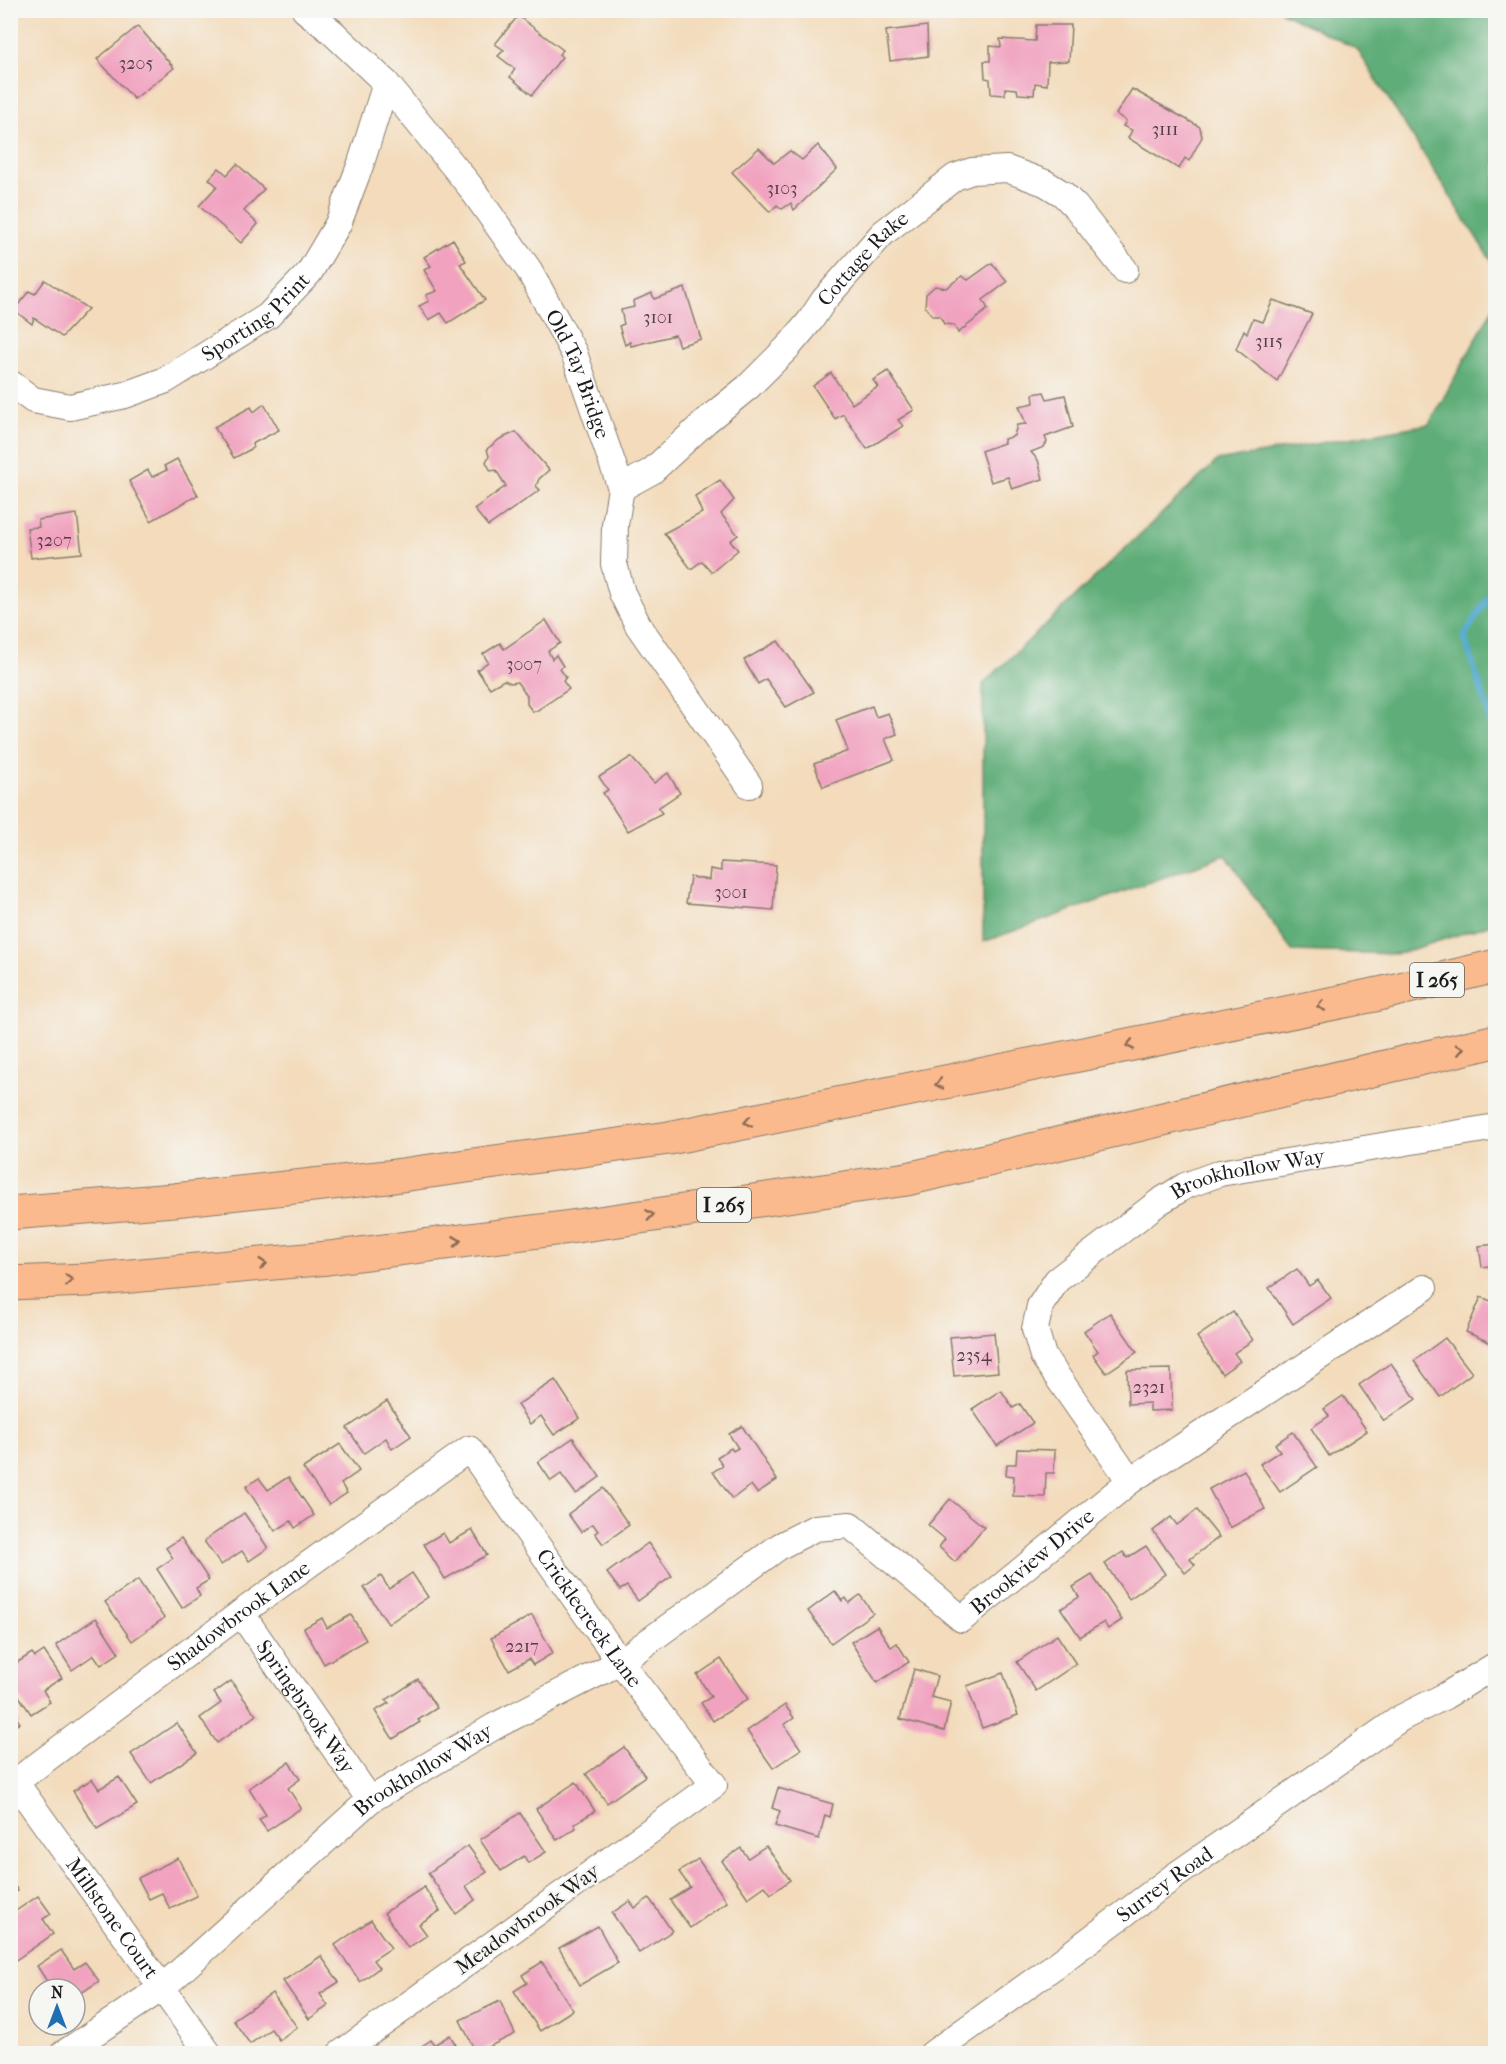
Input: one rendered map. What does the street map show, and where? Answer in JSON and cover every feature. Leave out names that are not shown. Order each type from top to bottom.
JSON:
[{"type":"highway","name":"I 265","points":[[10,1214],[174,1200],[387,1177],[669,1138],[1379,994],[1496,966]]},
{"type":"highway","name":"I 265","points":[[10,1283],[87,1280],[328,1258],[563,1228],[907,1179],[1496,1041]]},
{"type":"street","name":"Old Tay Bridge","points":[[305,10],[331,31],[386,83],[470,185],[529,270],[574,353],[621,488],[615,525],[614,564],[622,592],[638,625],[750,785]]},
{"type":"street","name":"Sporting Print","points":[[10,383],[33,400],[70,407],[124,394],[166,380],[268,316],[309,273],[338,224],[361,163],[386,83]]},
{"type":"street","name":"Cottage Rake","points":[[621,488],[652,471],[706,421],[748,387],[789,346],[824,300],[883,233],[955,177],[972,171],[1007,169],[1045,183],[1063,194],[1076,207],[1125,270]]},
{"type":"street","name":"Brookhollow Way","points":[[1130,1481],[1043,1356],[1035,1329],[1040,1306],[1057,1280],[1159,1202],[1185,1186],[1220,1173],[1496,1127]]},
{"type":"street","name":"Brookview Drive","points":[[815,1528],[850,1525],[962,1619],[1130,1481],[1424,1288]]},
{"type":"street","name":"Shadowbrook Lane","points":[[13,1784],[241,1613],[470,1449]]},
{"type":"street","name":"Cricklecreek Lane","points":[[470,1449],[620,1662],[714,1785]]},
{"type":"street","name":"Brookhollow Way","points":[[63,2054],[162,1988],[370,1800],[495,1726],[620,1662],[780,1546],[815,1528]]},
{"type":"street","name":"Springbrook Way","points":[[241,1613],[370,1800]]},
{"type":"street","name":"Surrey Road","points":[[932,2054],[1172,1878],[1401,1718],[1445,1696],[1496,1665]]},
{"type":"street","name":"Millstone Court","points":[[13,1784],[209,2054]]},
{"type":"street","name":"Meadowbrook Way","points":[[340,2054],[714,1785]]},
{"type":"green space","points":[[1280,11],[1495,11],[1495,267],[1357,49]]},
{"type":"green space","points":[[1495,305],[1495,923],[1398,954],[1292,951],[1226,855],[983,942],[983,684],[1217,461],[1429,424]]},
{"type":"building","points":[[518,16],[563,50],[559,54],[562,57],[532,95],[510,77],[515,69],[498,56],[504,50],[495,44]]},
{"type":"building","points":[[1036,25],[1071,25],[1069,61],[1048,62],[1047,85],[1035,83],[1034,95],[1018,94],[1017,89],[1005,88],[1005,95],[991,94],[990,79],[985,78],[984,61],[990,61],[990,46],[1001,47],[1000,39],[1035,41]]},
{"type":"building","points":[[138,26],[174,68],[134,99],[97,59]]},
{"type":"building","points":[[927,26],[928,56],[890,61],[886,31]]},
{"type":"building","points":[[1132,89],[1200,127],[1202,137],[1189,161],[1185,158],[1179,169],[1128,138],[1132,130],[1123,126],[1126,121],[1116,114]]},
{"type":"building","points":[[818,145],[837,169],[794,210],[791,203],[782,209],[777,205],[770,212],[732,172],[759,148],[774,163],[790,151],[802,160]]},
{"type":"building","points":[[237,164],[264,189],[244,211],[258,224],[241,243],[199,206],[217,186],[209,179],[219,168],[227,175]]},
{"type":"building","points":[[10,211],[17,221],[10,225]]},
{"type":"building","points":[[453,239],[466,261],[460,264],[485,300],[448,323],[441,313],[429,320],[419,306],[429,301],[426,295],[437,291],[424,270],[431,266],[424,257]]},
{"type":"building","points":[[992,263],[1007,282],[983,300],[988,309],[958,333],[954,325],[944,324],[940,316],[933,316],[925,307],[926,294],[935,286],[946,288],[962,276],[968,280]]},
{"type":"building","points":[[45,280],[88,309],[62,337],[34,318],[32,324],[14,310],[29,291],[35,294]]},
{"type":"building","points":[[685,288],[701,339],[679,346],[675,335],[631,346],[630,342],[625,345],[619,326],[624,324],[621,310],[634,307],[633,301],[652,293],[654,299]]},
{"type":"building","points":[[1273,300],[1312,314],[1277,381],[1236,349],[1244,330],[1247,333],[1253,319],[1263,322]]},
{"type":"building","points":[[888,371],[914,410],[898,420],[903,426],[867,449],[843,414],[835,419],[813,386],[831,373],[852,404],[878,387],[873,380]]},
{"type":"building","points":[[1044,392],[1047,399],[1065,395],[1073,427],[1045,437],[1047,442],[1044,447],[1031,452],[1038,460],[1043,479],[1012,489],[1008,477],[991,482],[981,451],[1004,443],[1004,439],[1014,436],[1017,425],[1026,424],[1019,406],[1034,403],[1033,394]]},
{"type":"building","points":[[264,404],[279,430],[252,444],[253,448],[234,458],[214,427],[251,407],[254,412]]},
{"type":"building","points":[[516,432],[549,470],[539,479],[536,486],[540,490],[488,526],[474,509],[506,486],[496,470],[491,471],[486,462],[489,456],[487,449],[500,439]]},
{"type":"building","points":[[177,459],[198,495],[151,521],[129,481],[148,470],[152,477],[167,470],[164,466]]},
{"type":"building","points":[[720,480],[734,500],[721,514],[738,535],[730,541],[738,550],[712,572],[702,561],[691,569],[664,533],[702,513],[695,496]]},
{"type":"building","points":[[77,514],[82,553],[31,558],[27,528],[39,527],[38,520]]},
{"type":"building","points":[[546,620],[560,643],[548,651],[552,659],[556,655],[563,666],[560,669],[566,677],[563,681],[569,689],[536,711],[532,711],[527,704],[527,696],[517,682],[511,683],[504,680],[490,688],[477,670],[488,662],[483,654],[500,643],[504,649]]},
{"type":"building","points":[[778,641],[814,692],[786,707],[766,679],[758,684],[744,660]]},
{"type":"building","points":[[872,706],[876,717],[888,713],[897,734],[885,739],[894,760],[823,787],[814,764],[848,751],[836,720]]},
{"type":"building","points":[[631,757],[654,783],[668,773],[680,793],[658,808],[662,813],[628,831],[603,793],[608,790],[599,777]]},
{"type":"building","points":[[721,862],[776,865],[773,910],[686,903],[690,877],[709,880],[710,869],[721,871]]},
{"type":"building","points":[[1496,1244],[1496,1288],[1493,1289],[1489,1266],[1482,1267],[1479,1246]]},
{"type":"building","points":[[1297,1269],[1309,1286],[1318,1280],[1331,1298],[1293,1324],[1269,1288]]},
{"type":"building","points":[[1481,1297],[1496,1303],[1496,1345],[1466,1332]]},
{"type":"building","points":[[1233,1312],[1253,1340],[1234,1353],[1240,1361],[1222,1374],[1197,1337]]},
{"type":"building","points":[[1110,1313],[1137,1352],[1106,1373],[1093,1355],[1098,1351],[1084,1331]]},
{"type":"building","points":[[994,1333],[998,1372],[954,1376],[950,1337]]},
{"type":"building","points":[[1445,1338],[1472,1373],[1440,1397],[1414,1361]]},
{"type":"building","points":[[1391,1363],[1416,1399],[1384,1421],[1359,1385]]},
{"type":"building","points":[[1171,1369],[1172,1410],[1150,1411],[1150,1403],[1128,1404],[1127,1370]]},
{"type":"building","points":[[555,1380],[580,1418],[554,1435],[541,1416],[530,1424],[517,1405]]},
{"type":"building","points":[[1001,1390],[1013,1408],[1020,1404],[1033,1423],[997,1446],[972,1409]]},
{"type":"building","points":[[1343,1396],[1367,1431],[1329,1456],[1311,1428],[1329,1416],[1324,1409]]},
{"type":"building","points":[[387,1401],[411,1436],[392,1449],[386,1438],[364,1453],[347,1428]]},
{"type":"building","points":[[742,1426],[777,1480],[757,1493],[751,1485],[732,1499],[713,1472],[723,1465],[717,1457],[731,1448],[733,1451],[738,1448],[729,1434]]},
{"type":"building","points":[[1293,1432],[1317,1467],[1280,1492],[1260,1464],[1280,1451],[1275,1444]]},
{"type":"building","points":[[573,1438],[600,1477],[576,1494],[561,1474],[551,1481],[538,1462]]},
{"type":"building","points":[[340,1444],[359,1471],[341,1484],[347,1493],[329,1505],[303,1468]]},
{"type":"building","points":[[1017,1449],[1055,1450],[1054,1473],[1046,1473],[1045,1497],[1013,1496],[1014,1476],[1006,1475],[1007,1464],[1016,1464]]},
{"type":"building","points":[[1244,1470],[1265,1509],[1230,1528],[1209,1489]]},
{"type":"building","points":[[288,1477],[314,1515],[295,1528],[291,1521],[275,1531],[246,1487],[259,1478],[268,1490]]},
{"type":"building","points":[[603,1488],[629,1525],[603,1544],[595,1533],[598,1531],[593,1524],[581,1532],[568,1514]]},
{"type":"building","points":[[950,1499],[984,1527],[955,1562],[939,1547],[945,1539],[928,1525]]},
{"type":"building","points":[[1197,1510],[1219,1537],[1190,1559],[1195,1565],[1185,1573],[1153,1531],[1171,1517],[1177,1525]]},
{"type":"building","points":[[244,1513],[268,1548],[249,1561],[242,1551],[221,1565],[204,1541]]},
{"type":"building","points":[[472,1530],[487,1555],[445,1579],[424,1544],[443,1533],[449,1543]]},
{"type":"building","points":[[181,1538],[209,1580],[196,1588],[200,1596],[182,1608],[157,1569],[173,1558],[166,1548]]},
{"type":"building","points":[[648,1543],[672,1576],[638,1601],[627,1586],[620,1590],[607,1573]]},
{"type":"building","points":[[1146,1546],[1165,1574],[1129,1599],[1105,1564],[1123,1552],[1127,1558]]},
{"type":"building","points":[[412,1573],[428,1597],[388,1624],[364,1588],[381,1576],[389,1589]]},
{"type":"building","points":[[1092,1575],[1122,1620],[1108,1629],[1104,1622],[1080,1637],[1061,1609],[1079,1597],[1073,1587]]},
{"type":"building","points":[[138,1580],[164,1618],[132,1641],[105,1602]]},
{"type":"building","points":[[835,1591],[842,1601],[846,1598],[849,1603],[860,1595],[873,1613],[831,1643],[808,1611]]},
{"type":"building","points":[[351,1615],[366,1640],[324,1664],[304,1628],[322,1618],[327,1628]]},
{"type":"building","points":[[532,1615],[553,1653],[533,1665],[529,1659],[509,1670],[491,1638]]},
{"type":"building","points":[[96,1618],[119,1653],[101,1665],[94,1655],[72,1670],[56,1645]]},
{"type":"building","points":[[877,1626],[891,1647],[897,1643],[909,1662],[877,1683],[851,1642]]},
{"type":"building","points":[[1057,1635],[1076,1664],[1036,1691],[1017,1662]]},
{"type":"building","points":[[44,1651],[62,1678],[43,1690],[50,1702],[31,1714],[10,1683],[10,1667],[32,1653],[35,1657]]},
{"type":"building","points":[[721,1659],[748,1699],[713,1721],[701,1703],[711,1697],[697,1675]]},
{"type":"building","points":[[914,1669],[937,1676],[931,1697],[951,1702],[944,1731],[900,1719]]},
{"type":"building","points":[[1003,1673],[1018,1715],[982,1728],[967,1686]]},
{"type":"building","points":[[418,1679],[437,1708],[393,1739],[375,1711],[389,1703],[386,1700]]},
{"type":"building","points":[[231,1681],[256,1715],[217,1743],[200,1718],[221,1703],[214,1693]]},
{"type":"building","points":[[785,1705],[794,1718],[784,1725],[801,1749],[773,1768],[747,1731]]},
{"type":"building","points":[[10,1708],[20,1723],[10,1729]]},
{"type":"building","points":[[177,1723],[197,1753],[151,1783],[131,1754]]},
{"type":"building","points":[[624,1747],[645,1776],[607,1803],[586,1774]]},
{"type":"building","points":[[289,1762],[300,1779],[288,1788],[301,1808],[267,1831],[259,1820],[266,1815],[249,1788]]},
{"type":"building","points":[[119,1777],[137,1805],[97,1829],[73,1791],[92,1779],[99,1789]]},
{"type":"building","points":[[576,1782],[595,1811],[574,1824],[576,1828],[557,1840],[536,1809]]},
{"type":"building","points":[[778,1788],[833,1804],[830,1817],[825,1815],[819,1839],[775,1826],[780,1811],[772,1808]]},
{"type":"building","points":[[520,1813],[546,1852],[528,1863],[524,1856],[501,1871],[480,1840]]},
{"type":"building","points":[[468,1846],[487,1872],[466,1886],[475,1900],[456,1914],[428,1873]]},
{"type":"building","points":[[766,1846],[790,1880],[771,1894],[765,1886],[748,1898],[722,1861],[741,1848],[748,1858]]},
{"type":"building","points":[[178,1858],[197,1896],[170,1909],[162,1893],[149,1899],[138,1878]]},
{"type":"building","points":[[698,1859],[727,1902],[690,1928],[670,1900],[690,1887],[679,1872]]},
{"type":"building","points":[[10,1879],[18,1891],[10,1895]]},
{"type":"building","points":[[424,1887],[440,1911],[419,1924],[427,1935],[408,1948],[384,1913]]},
{"type":"building","points":[[38,1896],[51,1914],[43,1919],[53,1934],[10,1964],[10,1915]]},
{"type":"building","points":[[649,1898],[672,1931],[639,1953],[612,1913],[630,1901],[635,1908]]},
{"type":"building","points":[[371,1920],[391,1948],[373,1960],[379,1968],[360,1982],[335,1945]]},
{"type":"building","points":[[598,1926],[618,1963],[580,1985],[559,1948]]},
{"type":"building","points":[[61,1950],[74,1969],[85,1962],[99,1981],[87,1989],[87,1977],[44,1977],[37,1966]]},
{"type":"building","points":[[321,1956],[339,1982],[320,1994],[328,2006],[309,2019],[283,1981]]},
{"type":"building","points":[[542,1962],[573,2010],[540,2031],[514,1991],[527,1983],[522,1975]]},
{"type":"building","points":[[272,1993],[297,2027],[279,2040],[271,2029],[250,2044],[233,2020]]},
{"type":"building","points":[[500,2001],[515,2034],[476,2053],[460,2020]]},
{"type":"building","points":[[450,2035],[461,2054],[410,2054],[431,2040],[434,2045]]},
{"type":"waterway","points":[[1496,585],[1464,636],[1488,711],[1496,763]]}]
